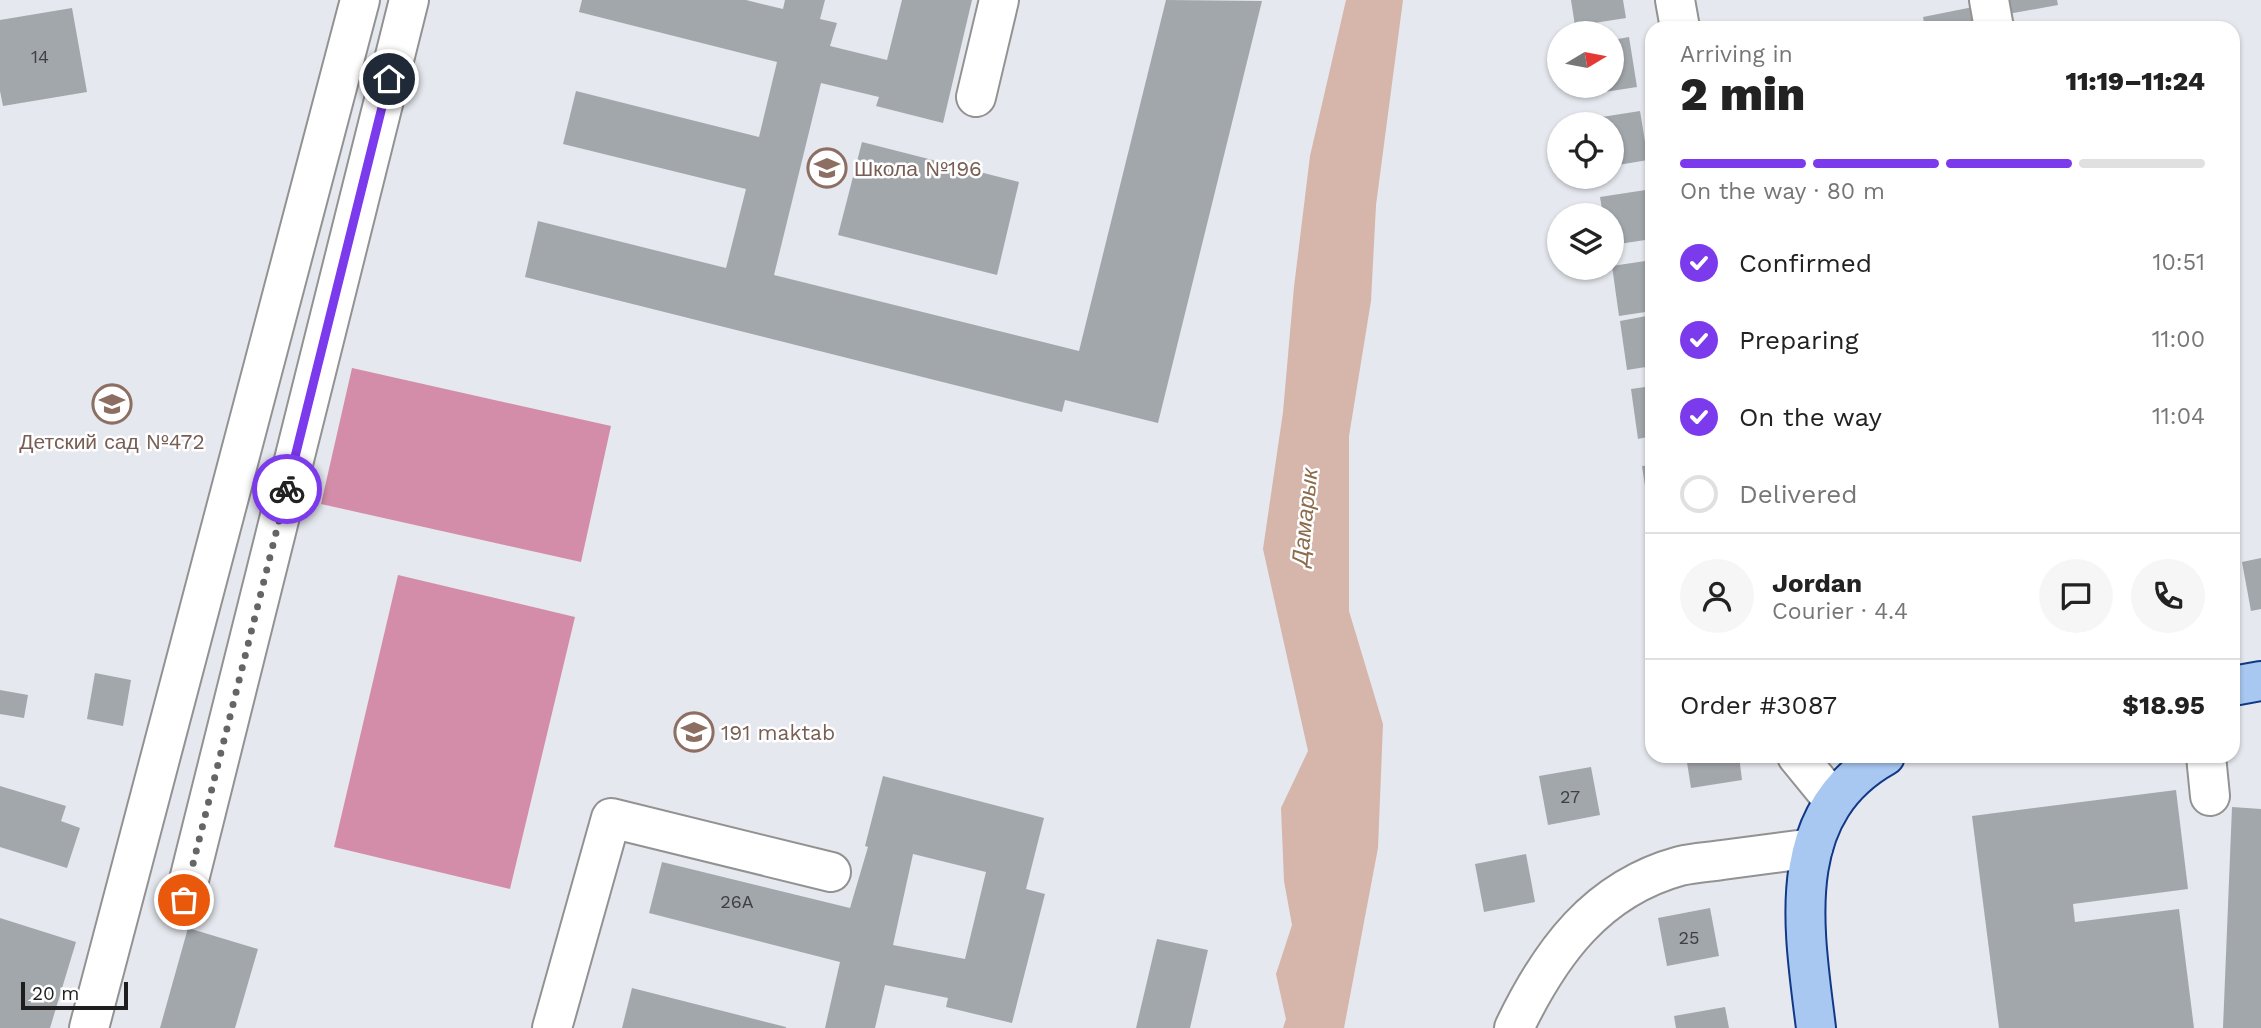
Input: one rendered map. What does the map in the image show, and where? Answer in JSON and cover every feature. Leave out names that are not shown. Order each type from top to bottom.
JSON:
[{"type":"main road","points":[[2240,685],[2261,681]]},
{"type":"main road","points":[[1816,1028],[1805,942],[1808,866],[1817,831],[1833,800],[1856,776],[1875,763]]},
{"type":"street","points":[[89,1028],[360,0]]},
{"type":"street","points":[[184,900],[409,0]]},
{"type":"street","points":[[975,97],[999,0]]},
{"type":"street","points":[[1675,0],[1678,21]]},
{"type":"street","points":[[1989,0],[1993,21]]},
{"type":"street","points":[[1803,763],[1833,800]]},
{"type":"street","points":[[2207,763],[2210,796]]},
{"type":"street","points":[[552,1028],[611,818],[831,872]]},
{"type":"street","points":[[1514,1028],[1531,993],[1554,956],[1581,925],[1612,897],[1644,878],[1682,866],[1812,848]]},
{"type":"shaded area","points":[[352,368],[611,426],[581,562],[321,504]]},
{"type":"shaded area","points":[[398,575],[575,617],[510,889],[334,847]]},
{"type":"water","name":"Дамарык","points":[[1346,0],[1403,0],[1376,205],[1371,301],[1349,436],[1349,611],[1383,724],[1378,848],[1344,1028],[1283,1028],[1286,1019],[1276,974],[1292,925],[1284,881],[1281,808],[1308,751],[1263,549],[1283,412],[1294,287],[1310,156]]},
{"type":"building","points":[[582,0],[746,0],[783,9],[785,0],[825,0],[820,19],[837,23],[830,46],[887,60],[902,0],[972,0],[943,123],[876,106],[879,97],[821,83],[774,275],[1079,351],[1166,0],[1262,1],[1158,423],[1065,400],[1062,412],[525,277],[538,221],[726,268],[746,189],[563,144],[576,91],[759,137],[777,62],[579,12]]},
{"type":"building","points":[[1571,0],[1623,0],[1626,18],[1574,21]]},
{"type":"building","points":[[2005,0],[2057,0],[2058,5],[2008,14]]},
{"type":"building","points":[[1973,7],[1975,21],[1924,21],[1923,17]]},
{"type":"building","points":[[72,8],[87,92],[3,106],[0,91],[0,20]]},
{"type":"building","points":[[1629,37],[1637,87],[1624,89],[1624,38]]},
{"type":"building","points":[[1640,111],[1645,160],[1624,164],[1624,114]]},
{"type":"building","points":[[862,142],[1019,182],[997,275],[838,235]]},
{"type":"building","points":[[1645,190],[1645,240],[1624,243],[1624,203],[1601,203],[1600,197]]},
{"type":"building","points":[[1645,261],[1645,312],[1619,316],[1614,280],[1624,280],[1624,264]]},
{"type":"building","points":[[1645,316],[1645,367],[1627,370],[1620,321]]},
{"type":"building","points":[[1645,387],[1645,438],[1638,439],[1631,389]]},
{"type":"building","points":[[2261,558],[2261,609],[2251,611],[2242,562]]},
{"type":"building","points":[[95,673],[131,680],[123,726],[87,719]]},
{"type":"building","points":[[0,690],[28,695],[24,718],[0,714]]},
{"type":"building","points":[[1687,763],[1740,763],[1742,780],[1691,788]]},
{"type":"building","points":[[1591,767],[1600,815],[1548,825],[1539,776]]},
{"type":"building","points":[[883,776],[1044,818],[1026,889],[1045,894],[1012,1023],[946,1007],[948,998],[885,985],[875,1028],[825,1028],[840,962],[649,913],[662,862],[850,908],[868,847],[865,846]],"holes":[[[913,854],[986,872],[965,959],[893,945]]]},
{"type":"building","points":[[0,786],[66,806],[61,821],[80,828],[67,868],[0,847]]},
{"type":"building","points":[[2176,790],[2188,889],[2073,904],[2075,922],[2179,909],[2194,1028],[1999,1028],[1972,816]]},
{"type":"building","points":[[2232,807],[2261,809],[2261,1028],[2223,1028]]},
{"type":"building","points":[[1526,854],[1535,902],[1484,912],[1475,864]]},
{"type":"building","points":[[1710,908],[1719,956],[1667,966],[1658,918]]},
{"type":"building","points":[[0,918],[76,942],[50,1028],[0,1028]]},
{"type":"building","points":[[188,928],[258,949],[235,1028],[160,1028]]},
{"type":"building","points":[[1157,939],[1208,950],[1190,1028],[1136,1028]]},
{"type":"building","points":[[632,988],[786,1027],[786,1028],[622,1028]]},
{"type":"building","points":[[1725,1007],[1729,1028],[1676,1028],[1674,1016]]},
{"type":"way so far","points":[[184,900],[287,489]]},
{"type":"place","name":"Школа №196","points":[[827,168]]},
{"type":"place","name":"Детский сад №472","points":[[112,404]]},
{"type":"place","name":"191 maktab","points":[[694,732]]},
{"type":"route","points":[[287,489],[389,79]]}]
